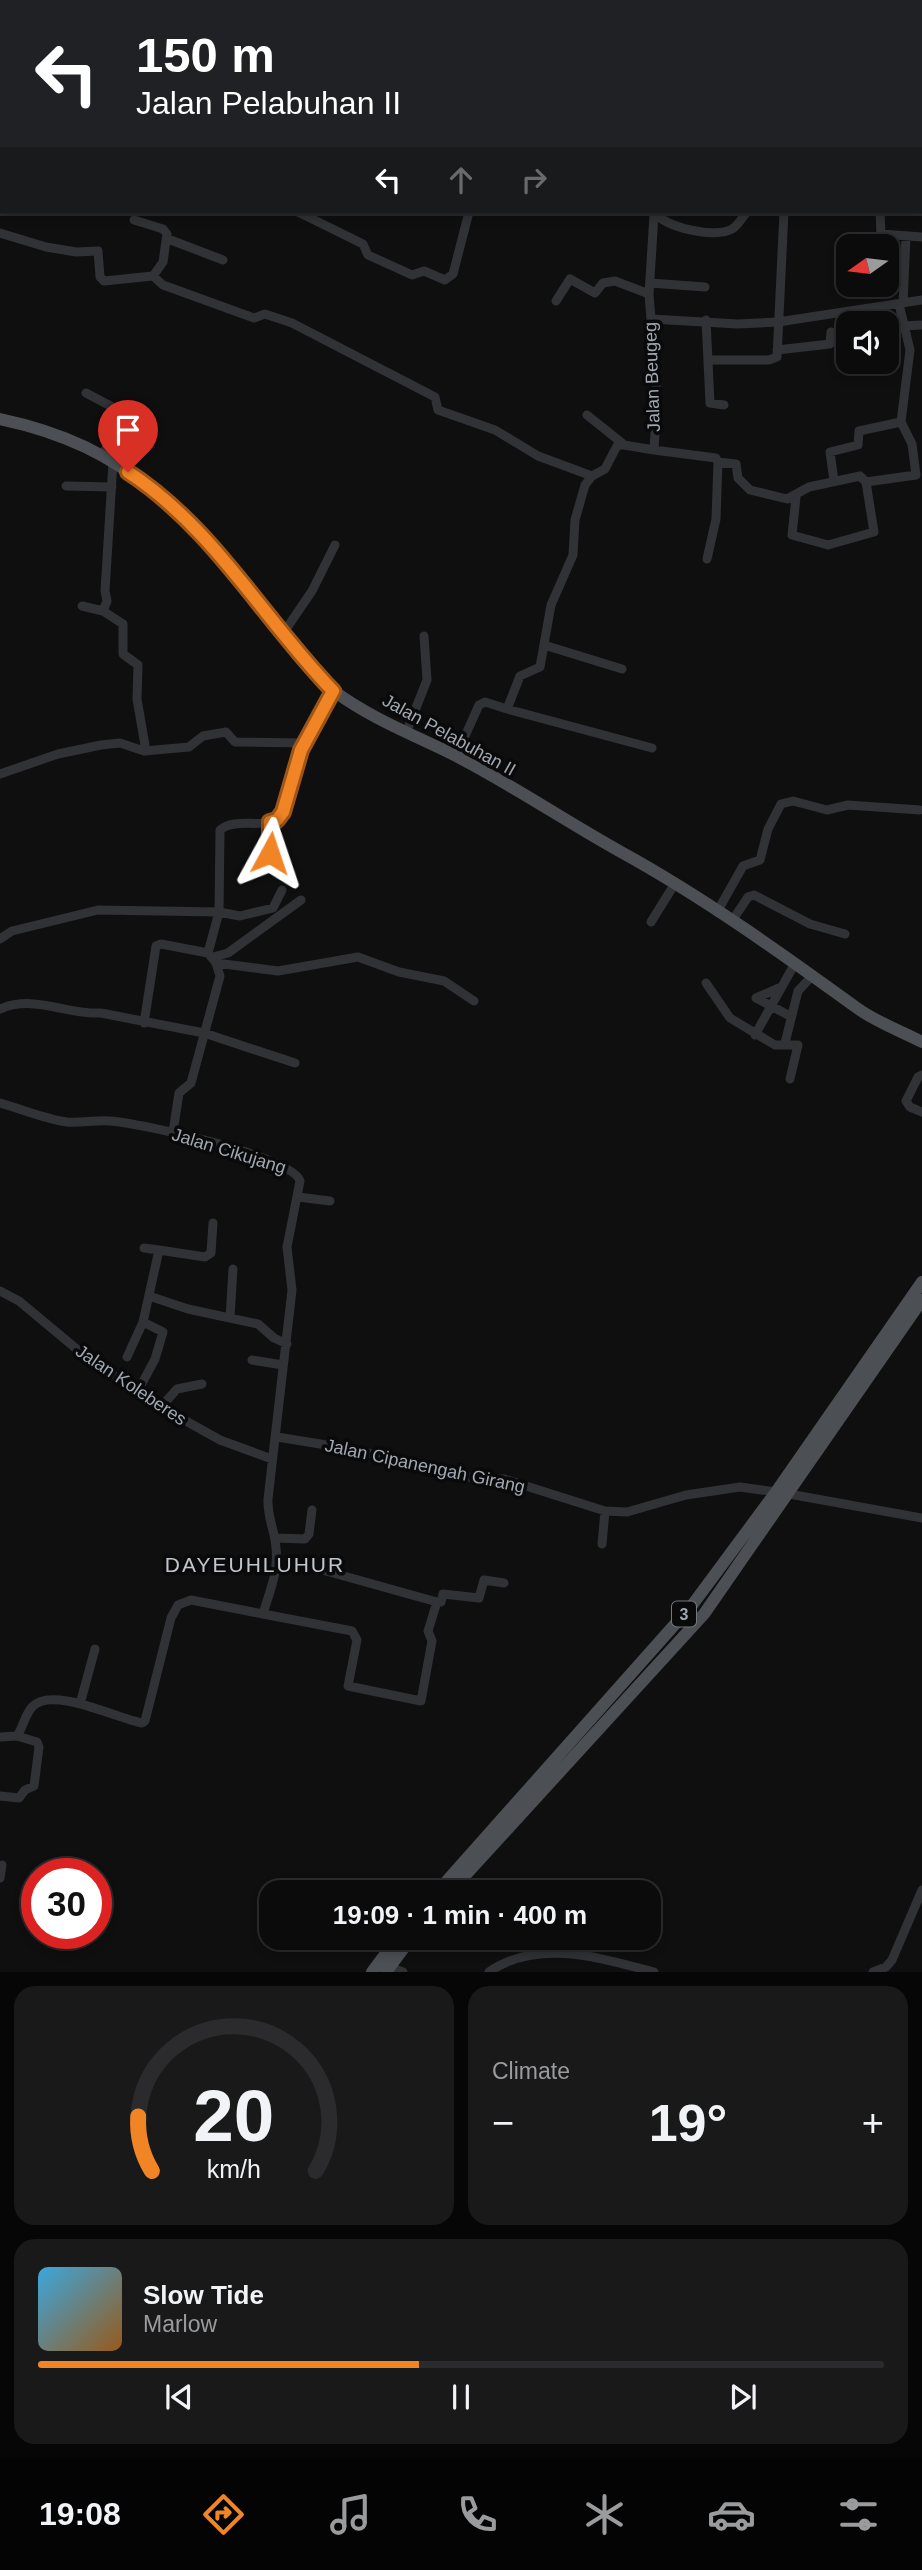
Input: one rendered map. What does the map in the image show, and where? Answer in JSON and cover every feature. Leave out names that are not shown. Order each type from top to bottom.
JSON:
[{"type":"main road","name":"Jalan Pelabuhan II","points":[[0,419],[60,434],[108,458],[181,513],[282,635],[333,691],[406,733],[456,756],[619,851],[732,921],[858,1009],[922,1042]]},
{"type":"main road","name":"3","points":[[461,1880],[704,1614],[783,1493],[906,1315],[922,1282]]},
{"type":"main road","name":"3","points":[[906,1315],[922,1300]]},
{"type":"main road","name":"3","points":[[448,1880],[693,1604],[783,1493]]},
{"type":"main road","points":[[372,1972],[388,1950]]},
{"type":"main road","points":[[387,1969],[402,1950]]},
{"type":"street","points":[[303,214],[362,244],[368,255],[412,275],[424,271],[445,280],[453,274],[468,214]]},
{"type":"street","name":"Jalan Beugeg","points":[[508,709],[520,676],[540,667],[551,605],[573,555],[577,511],[585,485],[592,476],[604,469],[613,449],[622,443],[654,450],[657,396],[649,294],[654,214]]},
{"type":"street","points":[[656,214],[683,228],[720,233],[732,230],[745,214]]},
{"type":"street","points":[[708,360],[772,360],[777,357],[784,214]]},
{"type":"street","points":[[880,214],[881,234],[922,237]]},
{"type":"street","points":[[134,220],[163,229],[168,239],[163,262],[153,276]]},
{"type":"street","points":[[0,233],[46,247],[76,252],[97,250],[100,277],[104,281],[153,276],[163,285],[254,318],[265,314],[292,323],[435,397],[438,411],[495,430],[538,456],[592,476]]},
{"type":"street","points":[[866,482],[916,476],[912,444],[901,422],[910,356],[902,326],[901,303],[906,237]]},
{"type":"street","points":[[168,239],[223,260]]},
{"type":"street","points":[[556,301],[570,279],[595,293],[603,283],[615,281],[649,294]]},
{"type":"street","points":[[650,283],[705,287]]},
{"type":"street","points":[[651,319],[706,320],[738,324],[778,322],[922,300]]},
{"type":"street","points":[[706,320],[710,404],[724,405]]},
{"type":"street","points":[[902,326],[922,325]]},
{"type":"street","points":[[777,350],[830,344],[831,332]]},
{"type":"street","points":[[86,393],[122,412],[108,458],[112,487],[105,592],[107,601],[103,611]]},
{"type":"street","points":[[587,415],[622,443]]},
{"type":"street","points":[[834,481],[830,452],[858,445],[859,431],[901,422]]},
{"type":"street","points":[[654,450],[716,458],[719,462],[737,465],[738,478],[750,490],[782,499],[796,497],[808,487],[860,476],[866,482],[874,532],[832,544],[791,534],[796,497]]},
{"type":"street","points":[[707,559],[716,519],[719,462]]},
{"type":"street","points":[[66,485],[112,487]]},
{"type":"street","points":[[282,635],[312,591],[335,545]]},
{"type":"street","points":[[82,606],[103,611],[123,624],[123,656],[138,662],[137,699],[146,751]]},
{"type":"street","points":[[406,733],[427,680],[424,636]]},
{"type":"street","points":[[544,645],[622,668]]},
{"type":"street","points":[[173,1132],[179,1093],[191,1083],[220,976],[212,958],[219,912],[220,830],[230,823],[277,820],[283,812],[305,743],[333,691]]},
{"type":"street","points":[[456,756],[482,703],[652,748]]},
{"type":"street","points":[[0,774],[58,754],[101,745],[120,743],[146,751],[189,747],[203,736],[226,732],[235,743],[305,743]]},
{"type":"street","points":[[717,912],[743,866],[760,860],[768,829],[781,804],[793,801],[827,810],[848,806],[920,810]]},
{"type":"street","points":[[270,822],[271,855],[282,864]]},
{"type":"street","points":[[651,922],[674,885]]},
{"type":"street","points":[[4,934],[98,910],[219,912],[240,916],[273,908],[282,890]]},
{"type":"street","points":[[732,921],[748,897],[754,895],[810,924],[845,934]]},
{"type":"street","points":[[212,958],[228,953],[301,900]]},
{"type":"street","points":[[144,1023],[156,946],[161,944],[212,958],[278,971],[358,957],[399,972],[443,981],[474,1001]]},
{"type":"street","points":[[755,1035],[794,965]]},
{"type":"street","points":[[785,1043],[798,991],[812,976]]},
{"type":"street","points":[[706,983],[724,1012],[755,1035],[775,1045],[785,1043],[799,1047],[790,1079]]},
{"type":"street","points":[[779,988],[756,996],[790,1016]]},
{"type":"street","points":[[0,1009],[20,1003],[44,1003],[204,1033],[295,1062]]},
{"type":"street","points":[[922,1075],[906,1098],[908,1106],[922,1112]]},
{"type":"street","name":"Jalan Cikujang","points":[[0,1103],[67,1122],[109,1121],[173,1132],[261,1157],[290,1168],[299,1177],[298,1197],[287,1247],[292,1290],[268,1514],[275,1538],[277,1563],[263,1614]]},
{"type":"street","points":[[298,1197],[330,1201]]},
{"type":"street","points":[[144,1248],[205,1257],[211,1253],[213,1223]]},
{"type":"street","points":[[127,1357],[143,1322],[159,1250]]},
{"type":"street","points":[[230,1318],[233,1269]]},
{"type":"street","name":"Jalan Koleberes","points":[[0,1291],[19,1301],[85,1356],[161,1407],[212,1437],[272,1459]]},
{"type":"street","points":[[149,1296],[264,1326],[274,1338],[287,1343]]},
{"type":"street","points":[[138,1391],[155,1359],[162,1335],[161,1329],[143,1322]]},
{"type":"street","points":[[252,1360],[283,1365]]},
{"type":"street","points":[[161,1407],[177,1389],[202,1384]]},
{"type":"street","name":"Jalan Cipanengah Girang","points":[[277,1437],[351,1449],[473,1478],[504,1479],[605,1511],[627,1512],[663,1500],[740,1487],[922,1518]]},
{"type":"street","points":[[275,1538],[305,1539],[309,1534],[312,1510]]},
{"type":"street","points":[[602,1544],[605,1511]]},
{"type":"street","points":[[326,1571],[437,1602],[441,1602],[443,1594],[481,1598],[484,1580],[504,1583]]},
{"type":"street","points":[[17,1736],[27,1714],[37,1702],[46,1700],[80,1704],[135,1722],[145,1721],[171,1618],[182,1602],[191,1600],[352,1631],[357,1640],[348,1686],[421,1701],[432,1641],[428,1631],[437,1602]]},
{"type":"street","points":[[80,1704],[95,1649]]},
{"type":"street","points":[[0,1737],[17,1736],[37,1742],[39,1747],[34,1786],[23,1791],[19,1798],[0,1796]]},
{"type":"street","points":[[0,1878],[2,1866]]},
{"type":"street","points":[[873,1972],[889,1969],[922,1890]]},
{"type":"street","points":[[489,1972],[516,1959],[557,1953],[654,1972]]},
{"type":"street","points":[[387,1969],[403,1972]]},
{"type":"district","name":"DAYEUHLUHUR","points":[[255,1564]]},
{"type":"route","points":[[128,472],[181,513],[300,656],[333,691],[301,750],[283,812],[277,820],[270,822],[270,853]]}]
